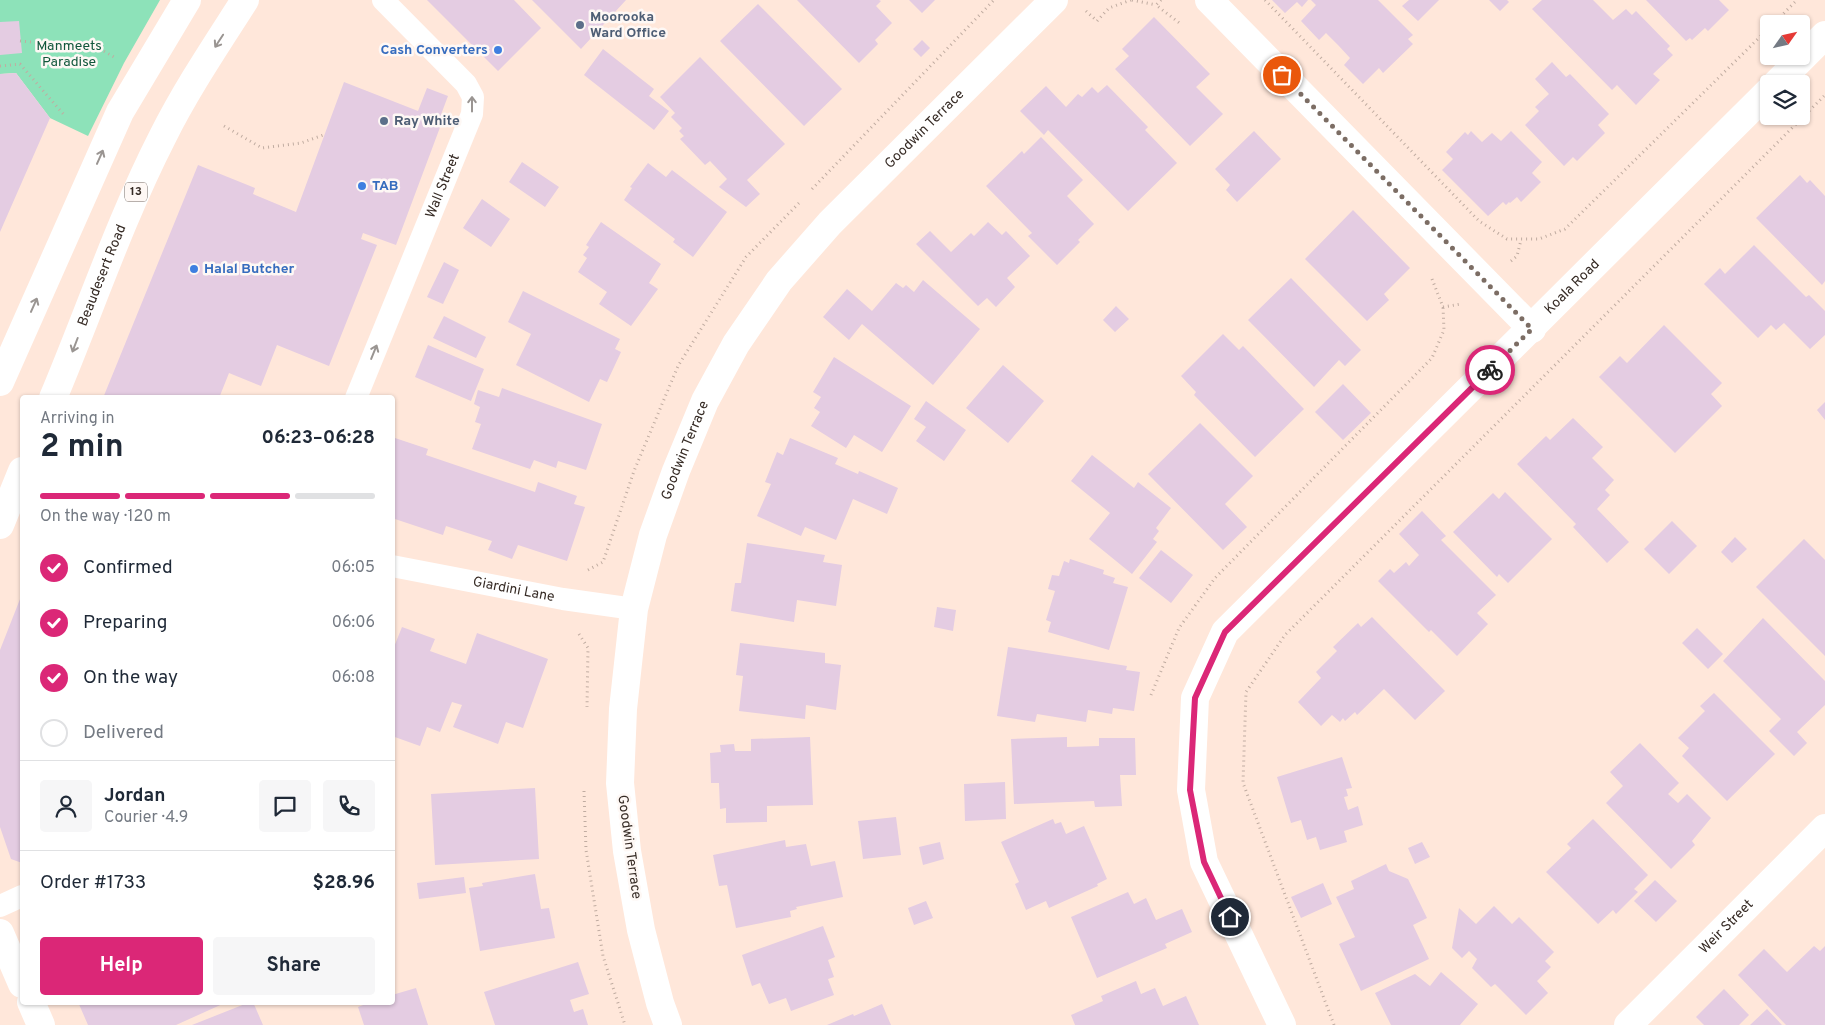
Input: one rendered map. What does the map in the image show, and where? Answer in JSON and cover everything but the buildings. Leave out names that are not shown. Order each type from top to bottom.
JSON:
[{"type":"main road","points":[[0,382],[120,112],[164,35],[187,0]]},
{"type":"main road","name":"Beaudesert Road","points":[[54,395],[125,217],[163,136],[203,65],[246,0]]},
{"type":"main road","name":"Goodwin Terrace","points":[[668,1025],[660,1004],[642,930],[627,850],[620,783],[623,709],[634,609],[653,535],[676,470],[705,401],[741,336],[779,282],[830,222],[1054,0]]},
{"type":"main road","points":[[1208,0],[1532,329]]},
{"type":"main road","points":[[1785,75],[1825,35]]},
{"type":"main road","name":"Koala Road","points":[[1282,1025],[1204,862],[1190,790],[1195,698],[1225,632],[1532,329],[1760,100]]},
{"type":"main road","points":[[0,525],[20,476]]},
{"type":"main road","name":"Weir Street","points":[[1628,1025],[1825,828]]},
{"type":"main road","points":[[0,933],[20,979]]},
{"type":"main road","points":[[32,1005],[41,1025]]},
{"type":"lane","name":"Wall Street","points":[[357,395],[472,114],[473,97],[466,84],[383,0]]},
{"type":"lane","name":"Giardini Lane","points":[[395,567],[563,598],[634,609]]},
{"type":"lane","points":[[0,906],[20,897]]},
{"type":"path","points":[[1083,8],[1097,21],[1109,8],[1131,0],[1156,5],[1186,28]]},
{"type":"path","points":[[1156,5],[1162,0]]},
{"type":"path","points":[[1264,0],[1479,221],[1507,239],[1539,238],[1565,229],[1760,37]]},
{"type":"path","points":[[1782,15],[1797,0]]},
{"type":"path","points":[[20,41],[100,49],[116,58]]},
{"type":"path","points":[[0,66],[20,64],[65,116]]},
{"type":"path","points":[[1334,1025],[1243,782],[1246,692],[1284,635],[1825,95]]},
{"type":"path","points":[[224,126],[262,148],[301,144],[326,134]]},
{"type":"path","points":[[1517,256],[1521,240]]},
{"type":"path","points":[[1151,695],[1179,628],[1215,578],[1432,358],[1444,330],[1443,307],[1433,280],[1426,273]]},
{"type":"path","points":[[1443,307],[1459,306]]},
{"type":"path","points":[[575,630],[582,636],[588,648],[586,717]]},
{"type":"path","points":[[584,786],[586,850],[604,956],[625,1025]]},
{"type":"green space","name":"Manmeets Paradise","points":[[0,0],[160,0],[124,63],[88,136],[50,118],[16,73],[0,74]]},
{"type":"way so far","points":[[1282,75],[1532,329],[1490,370]]},
{"type":"place","name":"Moorooka Ward Office","points":[[580,25]]},
{"type":"place","name":"Cash Converters","points":[[498,50]]},
{"type":"place","name":"Ray White","points":[[384,121]]},
{"type":"place","name":"TAB","points":[[362,186]]},
{"type":"place","name":"Halal Butcher","points":[[194,269]]},
{"type":"route","points":[[1230,917],[1204,862],[1190,790],[1195,698],[1225,632],[1490,370]]}]
